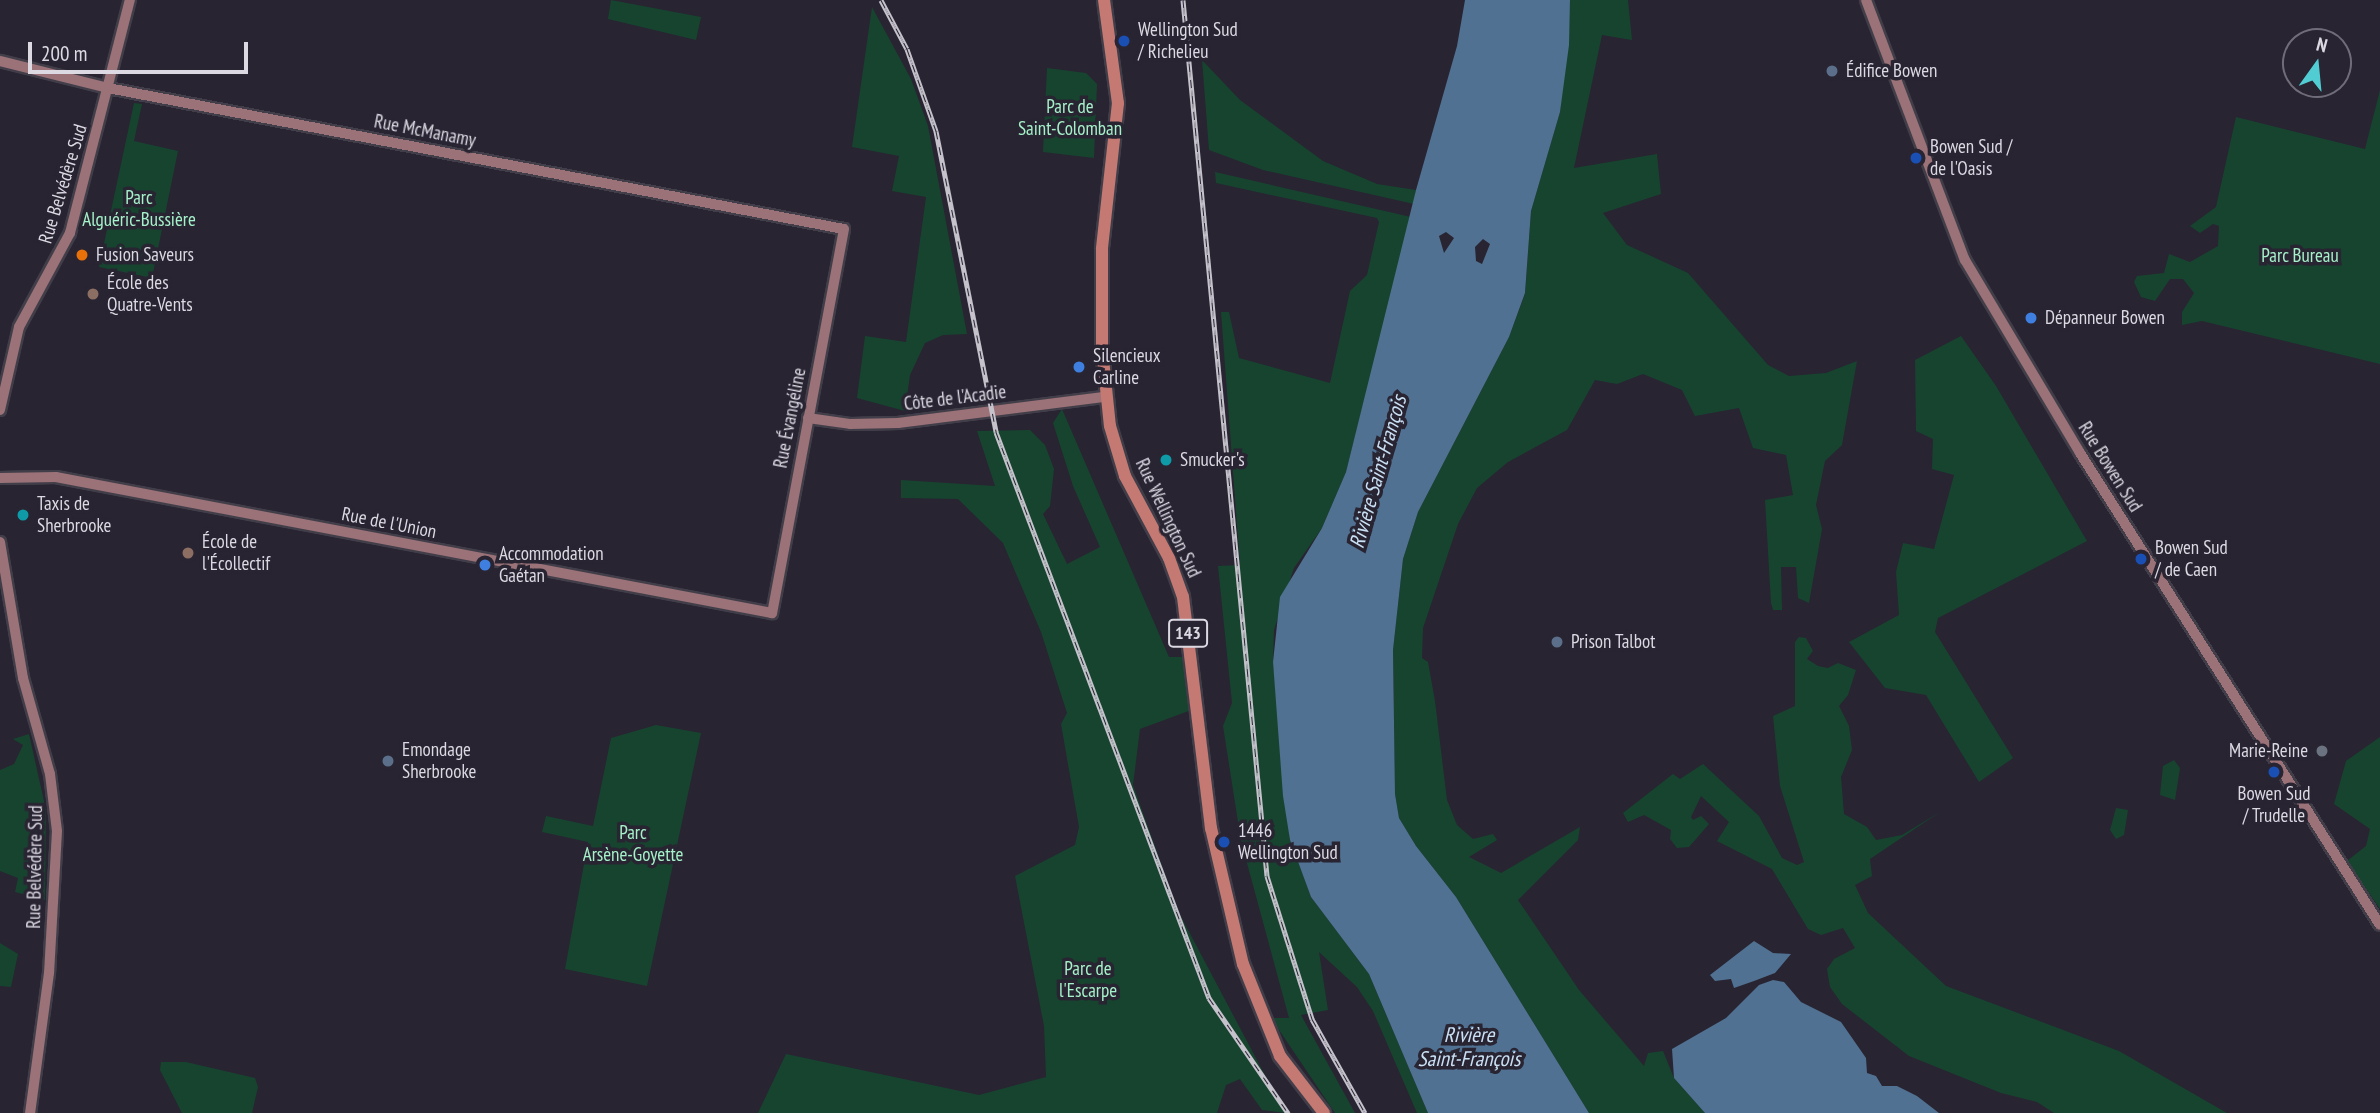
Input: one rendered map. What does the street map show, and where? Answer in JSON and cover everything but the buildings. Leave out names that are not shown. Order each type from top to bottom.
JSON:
[{"type":"main road","name":"Rue Wellington Sud","points":[[1104,0],[1118,103],[1102,249],[1105,397],[1121,465],[1169,558],[1183,597],[1211,828],[1243,964],[1280,1056],[1324,1113]]},
{"type":"street","name":"Rue Belvédère Sud","points":[[0,410],[19,327],[70,233],[130,0]]},
{"type":"street","name":"Rue Bowen Sud","points":[[1866,0],[1952,235],[1969,269],[2073,442],[2380,925]]},
{"type":"street","name":"Rue McManamy","points":[[0,61],[108,88],[844,229]]},
{"type":"street","name":"Rue Évangéline","points":[[772,613],[844,229]]},
{"type":"street","name":"Côte de l'Acadie","points":[[808,418],[850,424],[898,423],[1105,397]]},
{"type":"street","name":"Rue de l'Union","points":[[0,478],[56,477],[772,613]]},
{"type":"street","name":"Rue Belvédère Sud","points":[[0,542],[23,678],[50,774],[57,831],[49,973],[30,1113]]},
{"type":"green space","points":[[611,0],[701,17],[696,40],[608,19]]},
{"type":"green space","points":[[1570,0],[1628,0],[1632,40],[1602,35],[1574,168],[1657,154],[1661,194],[1603,213],[1627,245],[1688,273],[1768,365],[1789,376],[1826,373],[1857,361],[1842,445],[1825,461],[1816,505],[1822,529],[1809,603],[1798,598],[1796,567],[1781,567],[1782,610],[1773,610],[1771,603],[1765,500],[1793,495],[1786,455],[1753,448],[1739,408],[1695,416],[1682,390],[1643,374],[1617,384],[1595,380],[1567,430],[1508,462],[1477,488],[1458,524],[1423,628],[1422,658],[1428,662],[1435,701],[1447,800],[1457,825],[1473,839],[1493,834],[1497,840],[1469,857],[1501,873],[1580,827],[1578,840],[1518,900],[1579,990],[1644,1066],[1648,1053],[1663,1051],[1674,1078],[1705,1113],[1589,1113],[1456,897],[1416,846],[1399,818],[1395,794],[1393,650],[1403,559],[1418,512],[1509,337],[1525,294],[1531,211],[1560,112]]},
{"type":"green space","points":[[872,7],[911,79],[928,126],[967,334],[943,335],[925,343],[910,375],[905,411],[857,398],[865,336],[906,342],[926,197],[892,191],[899,156],[852,147]]},
{"type":"green space","points":[[1202,60],[1240,100],[1323,161],[1377,184],[1416,190],[1414,204],[1263,170],[1209,150]]},
{"type":"green space","name":"Parc de Saint-Colomban","points":[[1047,68],[1086,73],[1097,84],[1094,158],[1043,152]]},
{"type":"green space","name":"Parc Bureau","points":[[2380,90],[2380,364],[2202,321],[2182,325],[2182,312],[2194,293],[2183,279],[2170,279],[2155,301],[2141,297],[2134,282],[2137,276],[2164,273],[2169,254],[2190,262],[2218,246],[2219,226],[2213,224],[2200,233],[2190,226],[2216,207],[2236,117],[2365,149]]},
{"type":"green space","name":"Parc Alguéric-Bussière","points":[[134,103],[142,104],[134,141],[178,151],[152,278],[99,267]]},
{"type":"green space","points":[[1215,172],[1411,217],[1346,472],[1322,528],[1294,568],[1274,630],[1273,662],[1290,840],[1311,897],[1369,974],[1428,1113],[1417,1113],[1373,1011],[1357,987],[1319,952],[1328,1010],[1301,1015],[1355,1113],[1335,1113],[1271,1018],[1289,1018],[1241,841],[1223,726],[1232,703],[1218,566],[1240,565],[1221,312],[1229,312],[1239,358],[1330,383],[1350,291],[1367,275],[1379,222],[1377,218],[1216,183]]},
{"type":"green space","points":[[1961,336],[1996,386],[2087,541],[1938,618],[1935,632],[2013,758],[1979,782],[1926,695],[1885,688],[1849,642],[1899,615],[1896,572],[1903,543],[1934,549],[1954,475],[1932,469],[1933,439],[1916,431],[1915,360]]},
{"type":"green space","name":"Parc de l'Escarpe","points":[[1062,409],[1169,657],[1188,657],[1194,709],[1140,729],[1133,785],[1178,911],[1285,1113],[1262,1110],[1240,1079],[1226,1085],[1217,1113],[758,1113],[786,1054],[979,1095],[1046,1077],[1044,1026],[1015,876],[1075,845],[1079,827],[1061,724],[1067,713],[1041,632],[1003,543],[958,499],[901,498],[901,480],[995,486],[977,431],[1030,430],[1045,445],[1054,469],[1050,506],[1043,514],[1067,564],[1100,547],[1073,486],[1053,423]]},
{"type":"green space","points":[[1799,637],[1806,638],[1813,651],[1807,659],[1818,666],[1828,668],[1838,663],[1856,670],[1848,695],[1839,706],[1849,726],[1852,750],[1841,777],[1844,814],[1867,827],[1876,840],[1902,835],[1940,812],[1870,859],[1872,876],[1855,885],[1868,913],[1946,986],[2119,1051],[2227,1113],[2054,1113],[2037,1102],[2001,1093],[1909,1056],[1842,1004],[1830,987],[1827,969],[1834,959],[1855,948],[1843,928],[1821,935],[1808,929],[1772,869],[1717,841],[1729,822],[1701,796],[1691,817],[1693,820],[1701,816],[1709,824],[1689,847],[1677,848],[1670,839],[1671,830],[1644,815],[1628,822],[1623,813],[1673,774],[1680,779],[1703,764],[1759,816],[1782,858],[1797,865],[1804,862],[1780,786],[1773,716],[1795,706],[1795,642]]},
{"type":"green space","name":"Parc Arsène-Goyette","points":[[656,725],[701,733],[647,986],[565,969],[588,842],[542,832],[546,816],[593,826],[611,738]]},
{"type":"green space","points":[[29,734],[46,810],[45,900],[15,892],[18,878],[0,871],[0,770],[14,764],[23,745],[13,739]]},
{"type":"green space","points":[[2380,737],[2380,909],[2347,861],[2366,846],[2370,829],[2334,804],[2346,761]]},
{"type":"green space","points":[[2174,760],[2180,768],[2175,800],[2160,795],[2163,766]]},
{"type":"green space","points":[[2116,808],[2128,810],[2124,835],[2116,839],[2110,830]]},
{"type":"green space","points":[[0,943],[18,954],[11,987],[0,986]]},
{"type":"green space","points":[[161,1062],[186,1062],[255,1078],[258,1087],[252,1113],[182,1113],[160,1070]]},
{"type":"water","name":"Rivière Saint-François","points":[[1465,0],[1570,0],[1569,45],[1560,112],[1531,211],[1525,293],[1509,337],[1418,512],[1403,559],[1393,650],[1395,794],[1399,818],[1416,846],[1456,897],[1589,1113],[1428,1113],[1369,974],[1311,897],[1290,840],[1283,796],[1273,662],[1280,597],[1322,528],[1346,472],[1416,190],[1457,46]],"holes":[[[1446,232],[1454,238],[1444,253],[1439,236]],[[1483,239],[1490,244],[1482,264],[1476,261],[1475,247]]]},
{"type":"water","points":[[1754,941],[1773,953],[1791,954],[1775,973],[1754,981],[1734,988],[1731,979],[1715,981],[1710,975]]},
{"type":"water","points":[[1773,980],[1784,982],[1801,1002],[1841,1022],[1866,1058],[1867,1073],[1876,1076],[1882,1086],[1897,1086],[1917,1096],[1939,1113],[1705,1113],[1674,1078],[1672,1049],[1726,1018],[1759,985]]},
{"type":"railway","points":[[881,0],[907,49],[936,131],[996,432],[1209,998],[1288,1113]]},
{"type":"railway","points":[[1183,0],[1267,876],[1312,1019],[1365,1113]]},
{"type":"place","name":"Wellington Sud / Richelieu","points":[[1124,41]]},
{"type":"place","name":"Édifice Bowen","points":[[1832,71]]},
{"type":"place","name":"Bowen Sud / de l'Oasis","points":[[1916,158]]},
{"type":"place","name":"Fusion Saveurs","points":[[82,255]]},
{"type":"place","name":"École des Quatre-Vents","points":[[93,294]]},
{"type":"place","name":"Dépanneur Bowen","points":[[2031,318]]},
{"type":"place","name":"Silencieux Carline","points":[[1079,367]]},
{"type":"place","name":"Smucker's","points":[[1166,460]]},
{"type":"place","name":"Taxis de Sherbrooke","points":[[23,515]]},
{"type":"place","name":"École de l'Écollectif","points":[[188,553]]},
{"type":"place","name":"Bowen Sud / de Caen","points":[[2141,559]]},
{"type":"place","name":"Accommodation Gaétan","points":[[485,565]]},
{"type":"place","name":"Prison Talbot","points":[[1557,642]]},
{"type":"place","name":"Marie-Reine","points":[[2322,751]]},
{"type":"place","name":"Emondage Sherbrooke","points":[[388,761]]},
{"type":"place","name":"Bowen Sud / Trudelle","points":[[2274,772]]},
{"type":"place","name":"1446 Wellington Sud","points":[[1224,842]]}]
